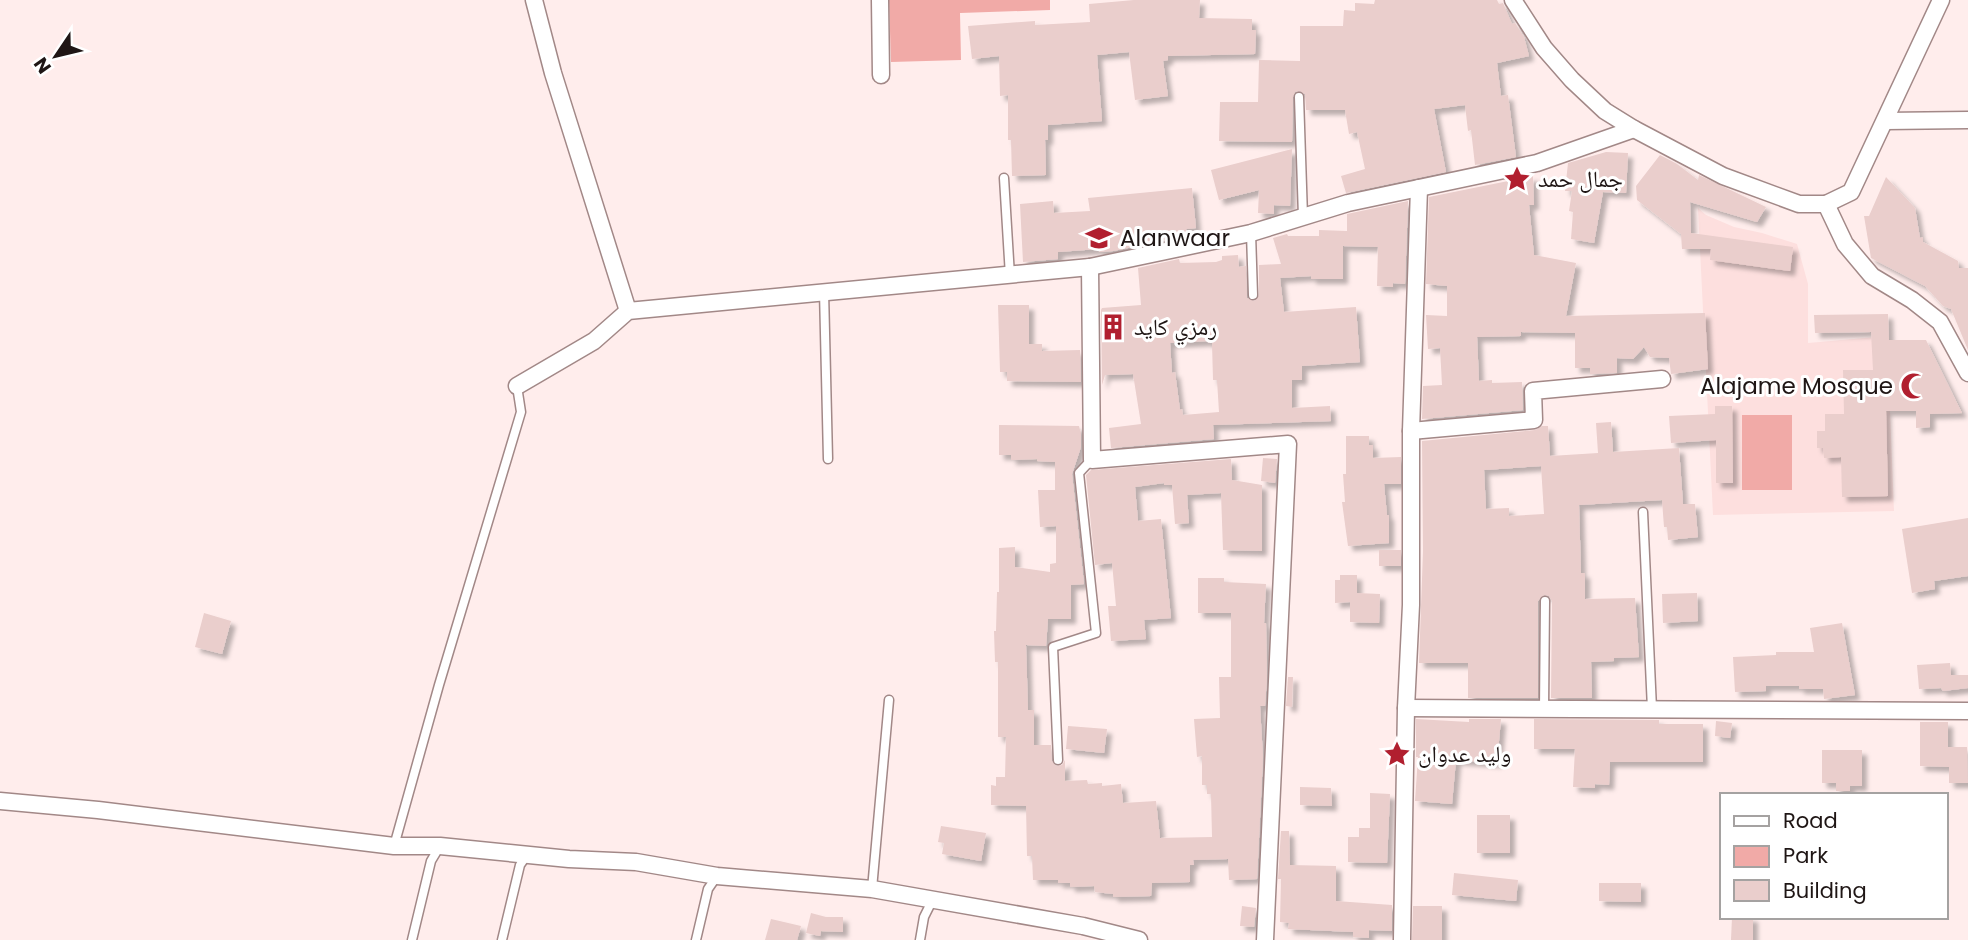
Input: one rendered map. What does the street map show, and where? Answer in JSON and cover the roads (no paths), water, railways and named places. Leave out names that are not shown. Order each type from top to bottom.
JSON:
[{"type":"street","points":[[534,0],[553,73],[628,312]]},
{"type":"street","points":[[880,0],[881,75]]},
{"type":"street","points":[[1513,0],[1544,48],[1572,80],[1605,111],[1634,130],[1723,177],[1799,204],[1826,204],[1851,192],[1941,0]]},
{"type":"street","points":[[1885,121],[1968,120]]},
{"type":"street","points":[[524,382],[594,341],[628,312],[1090,267],[1251,233],[1348,203],[1537,163],[1634,130]]},
{"type":"street","points":[[1402,940],[1406,708],[1411,605],[1411,431],[1419,188]]},
{"type":"street","points":[[1826,204],[1845,244],[1872,276],[1912,300],[1940,322],[1968,373]]},
{"type":"street","points":[[1090,267],[1092,459],[1288,444],[1265,940]]},
{"type":"street","points":[[1411,431],[1534,420],[1533,391],[1662,379]]},
{"type":"street","points":[[1406,708],[1968,711]]},
{"type":"street","points":[[0,802],[98,810],[394,846],[440,846],[636,862],[717,876],[872,889],[1083,926],[1139,940]]},
{"type":"lane","points":[[1299,97],[1303,217]]},
{"type":"lane","points":[[1004,178],[1010,276]]},
{"type":"lane","points":[[1251,233],[1253,295]]},
{"type":"lane","points":[[824,291],[828,459]]},
{"type":"lane","points":[[394,846],[521,412],[524,382]]},
{"type":"lane","points":[[1058,760],[1053,647],[1096,633],[1079,473],[1092,459]]},
{"type":"lane","points":[[1643,512],[1652,709]]},
{"type":"lane","points":[[1544,709],[1545,601]]},
{"type":"lane","points":[[872,889],[889,700]]},
{"type":"lane","points":[[412,940],[431,861],[440,846]]},
{"type":"lane","points":[[502,940],[520,865],[527,855]]},
{"type":"lane","points":[[696,940],[708,889],[717,876]]},
{"type":"lane","points":[[919,940],[924,917],[932,901]]},
{"type":"place","name":"جمال حمد","points":[[1517,179]]},
{"type":"place","name":"Alanwaar","points":[[1099,238]]},
{"type":"place","name":"رمزي كايد","points":[[1113,327]]},
{"type":"place","name":"Alajame Mosque","points":[[1914,386]]},
{"type":"place","name":"وليد عدوان","points":[[1397,754]]}]
